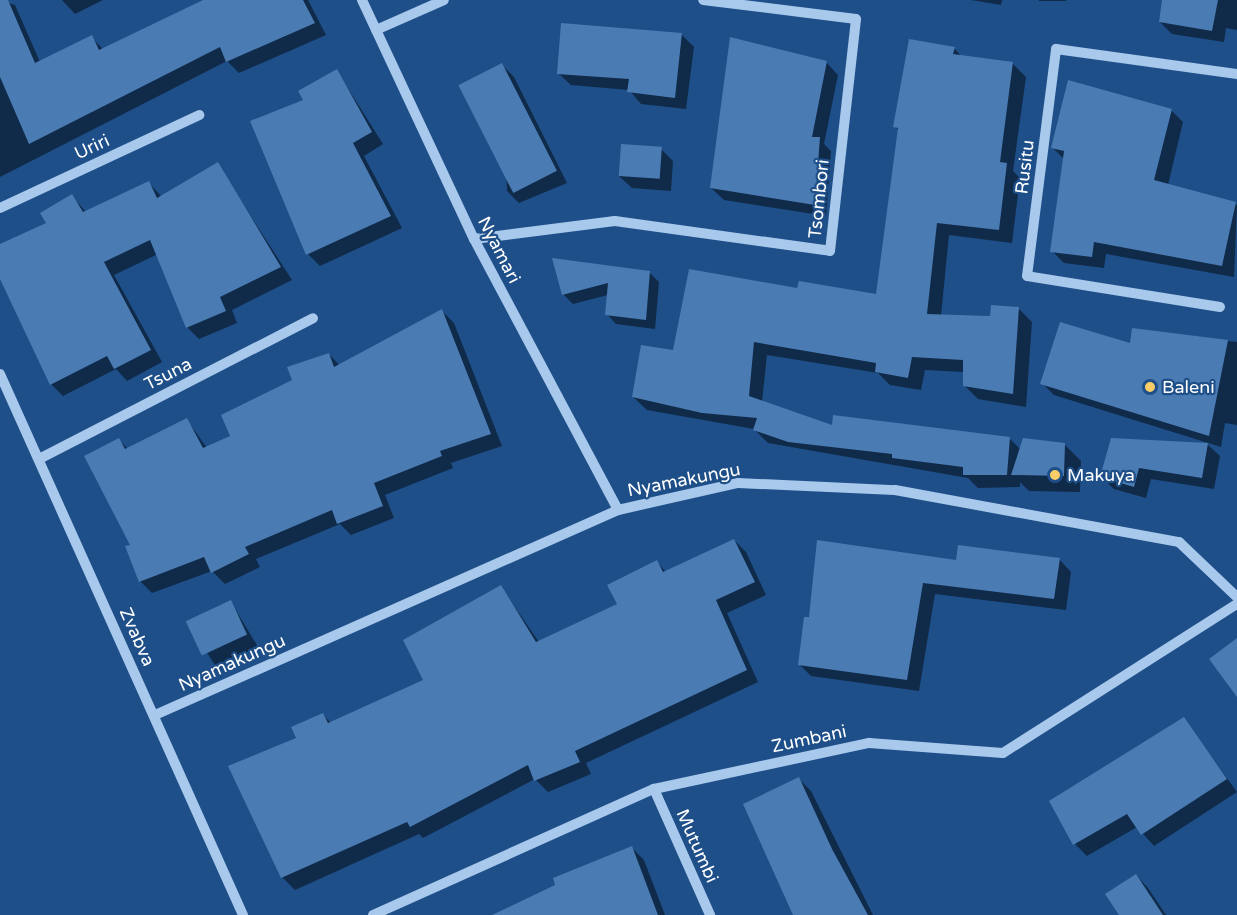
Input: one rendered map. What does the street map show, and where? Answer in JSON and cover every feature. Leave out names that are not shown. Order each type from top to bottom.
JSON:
[{"type":"street","name":"Nyamari","points":[[362,0],[474,239],[618,510]]},
{"type":"street","points":[[376,30],[444,0]]},
{"type":"street","name":"Tsombori","points":[[474,239],[615,221],[830,251],[856,19],[703,0]]},
{"type":"street","name":"Rusitu","points":[[1220,308],[1027,276],[1056,49],[1237,74]]},
{"type":"street","name":"Uriri","points":[[0,208],[199,115]]},
{"type":"street","name":"Tsuna","points":[[39,459],[313,318]]},
{"type":"street","name":"Zvabva","points":[[0,374],[243,915]]},
{"type":"street","name":"Nyamakungu","points":[[155,715],[618,510],[738,483],[895,490],[1179,542],[1237,597]]},
{"type":"street","name":"Zumbani","points":[[373,915],[389,912],[654,789],[869,742],[1003,753],[1237,604]]},
{"type":"street","name":"Mutumbi","points":[[654,789],[710,915]]},
{"type":"building","points":[[0,0],[8,0],[35,63],[92,35],[99,50],[203,0],[303,0],[315,23],[226,62],[220,47],[29,144],[0,77]]},
{"type":"building","points":[[1162,0],[1218,0],[1212,31],[1159,22]]},
{"type":"building","points":[[561,23],[682,33],[675,98],[627,92],[629,79],[557,74]]},
{"type":"building","points":[[730,37],[827,61],[812,137],[820,137],[815,205],[710,188]]},
{"type":"building","points":[[909,39],[955,47],[953,54],[1013,62],[1000,162],[1007,163],[999,230],[937,223],[927,314],[990,316],[991,305],[1019,307],[1013,394],[963,386],[963,360],[912,357],[908,378],[875,372],[876,363],[754,342],[749,396],[832,425],[833,415],[1010,437],[1007,475],[963,475],[963,467],[892,458],[892,454],[788,442],[753,430],[757,418],[702,413],[632,397],[641,345],[673,350],[689,269],[797,288],[799,281],[876,294],[898,128],[893,127]]},
{"type":"building","points":[[502,63],[557,171],[513,193],[458,85]]},
{"type":"building","points":[[337,69],[372,132],[353,143],[391,216],[306,255],[250,121],[303,100],[298,91]]},
{"type":"building","points":[[1068,80],[1172,109],[1154,180],[1236,202],[1222,266],[1094,242],[1092,257],[1050,252],[1064,151],[1051,148]]},
{"type":"building","points":[[621,144],[662,147],[660,179],[619,176]]},
{"type":"building","points":[[218,162],[281,267],[220,297],[226,311],[186,328],[150,240],[104,262],[151,350],[114,369],[107,356],[50,385],[0,279],[0,244],[46,223],[40,213],[72,194],[83,212],[149,181],[157,198]]},
{"type":"building","points":[[552,258],[650,271],[646,320],[605,315],[608,283],[562,295]]},
{"type":"building","points":[[442,309],[491,434],[440,451],[442,456],[374,483],[383,506],[337,524],[332,510],[245,547],[249,554],[211,573],[204,557],[139,582],[125,546],[130,545],[84,456],[119,438],[125,449],[187,418],[203,448],[230,436],[221,415],[292,380],[287,367],[329,353],[334,367]]},
{"type":"building","points":[[1060,322],[1130,343],[1132,328],[1228,340],[1209,436],[1040,384]]},
{"type":"building","points":[[1023,438],[1065,443],[1064,476],[1011,475]]},
{"type":"building","points":[[1111,438],[1208,443],[1202,478],[1139,468],[1134,487],[1100,477]]},
{"type":"building","points":[[734,539],[755,582],[716,600],[747,670],[575,751],[580,762],[534,781],[528,765],[410,827],[407,822],[281,878],[228,766],[296,738],[291,727],[323,713],[328,723],[423,680],[403,640],[501,585],[536,642],[617,604],[607,585],[657,560],[663,572]]},
{"type":"building","points":[[817,540],[956,560],[958,545],[1060,558],[1054,599],[923,583],[907,680],[798,665],[804,617],[809,617]]},
{"type":"building","points":[[231,600],[247,634],[202,656],[186,621]]},
{"type":"building","points":[[1237,638],[1237,697],[1209,659]]},
{"type":"building","points":[[1184,717],[1227,779],[1141,835],[1127,814],[1073,845],[1049,801]]},
{"type":"building","points":[[799,777],[832,849],[868,915],[793,915],[743,804]]},
{"type":"building","points":[[632,846],[658,915],[492,915],[555,885],[553,878]]},
{"type":"building","points":[[1136,874],[1163,915],[1119,915],[1105,894]]},
{"type":"place","name":"Baleni","points":[[1150,387]]},
{"type":"place","name":"Makuya","points":[[1055,475]]}]
